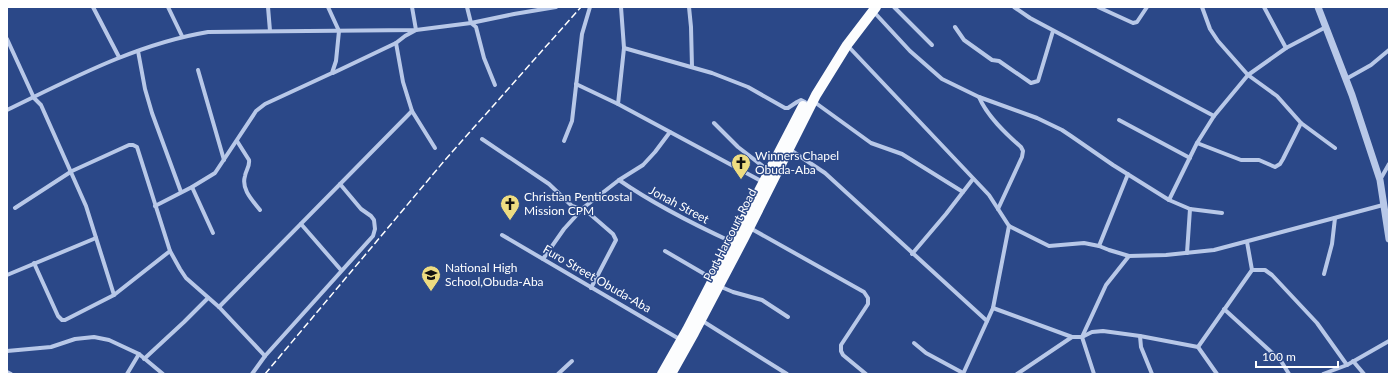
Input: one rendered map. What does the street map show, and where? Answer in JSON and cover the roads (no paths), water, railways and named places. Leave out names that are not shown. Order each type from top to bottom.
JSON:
[{"type":"highway","name":"Port Harcourt Road","points":[[662,374],[749,227],[788,149],[828,61],[872,8]]},
{"type":"highway","name":"Port Harcourt Road","points":[[671,374],[701,320],[733,242],[769,171],[809,101],[847,45],[859,24]]},
{"type":"street","points":[[93,7],[119,57]]},
{"type":"street","points":[[168,7],[182,36]]},
{"type":"street","points":[[268,7],[270,31]]},
{"type":"street","points":[[328,7],[339,31],[336,61],[332,73]]},
{"type":"street","points":[[412,7],[416,30]]},
{"type":"street","points":[[467,7],[471,23],[476,27],[484,58],[495,84]]},
{"type":"street","points":[[7,110],[119,57],[182,36],[208,32],[416,30],[471,23],[556,7]]},
{"type":"street","points":[[564,141],[572,121],[582,34],[590,7]]},
{"type":"street","points":[[618,104],[624,48],[621,7]]},
{"type":"street","points":[[689,7],[692,67]]},
{"type":"street","points":[[894,7],[932,45]]},
{"type":"street","points":[[1014,7],[1030,18],[1214,116]]},
{"type":"street","points":[[1098,7],[1133,23],[1137,22],[1146,7]]},
{"type":"street","points":[[1202,7],[1210,29],[1218,41],[1248,74],[1277,96],[1301,123],[1335,148]]},
{"type":"street","points":[[1264,7],[1286,48]]},
{"type":"street","points":[[1318,7],[1346,79],[1380,180],[1389,239]]},
{"type":"street","points":[[872,8],[910,51],[942,79],[978,97],[1037,118],[1062,130],[1169,200],[1190,209],[1222,213]]},
{"type":"street","points":[[1169,200],[1198,143],[1214,116],[1248,74],[1286,48],[1326,26]]},
{"type":"street","points":[[955,27],[964,40],[992,60],[999,61],[1031,83],[1038,81],[1053,30]]},
{"type":"street","points":[[155,206],[215,173],[256,111],[265,104],[396,43],[416,30]]},
{"type":"street","points":[[7,39],[34,98],[41,105],[72,172],[86,206],[114,295]]},
{"type":"street","points":[[396,43],[403,82],[412,111],[436,148]]},
{"type":"street","points":[[847,45],[989,195],[1009,226],[1049,246],[1079,242],[1099,246],[1129,256],[1214,250],[1383,205]]},
{"type":"street","points":[[624,48],[712,73],[748,87],[785,108],[788,108],[801,100],[809,101],[871,143],[902,154],[963,192]]},
{"type":"street","points":[[138,50],[145,89],[152,113],[181,192]]},
{"type":"street","points":[[1346,79],[1371,65],[1389,50]]},
{"type":"street","points":[[198,70],[224,160]]},
{"type":"street","points":[[576,84],[618,104],[763,183]]},
{"type":"street","points":[[978,97],[983,107],[992,118],[1021,147],[1023,151],[1022,157],[998,208]]},
{"type":"street","points":[[219,307],[412,111]]},
{"type":"street","points":[[1119,120],[1190,158]]},
{"type":"street","points":[[714,123],[738,147],[769,171]]},
{"type":"street","points":[[1198,143],[1240,160],[1259,160],[1275,167],[1280,164],[1283,159],[1301,123]]},
{"type":"street","points":[[542,259],[564,229],[583,208],[619,180],[644,165],[670,132]]},
{"type":"street","points":[[482,139],[549,184],[572,206],[583,208],[616,237],[591,288]]},
{"type":"street","points":[[237,141],[250,164],[245,175],[244,185],[249,197],[260,210]]},
{"type":"street","points":[[15,208],[72,172],[129,145],[133,145],[136,148],[170,251],[180,269],[186,278],[219,307],[265,356]]},
{"type":"street","points":[[788,149],[825,173],[986,322]]},
{"type":"street","points":[[1380,180],[1389,164]]},
{"type":"street","points":[[1099,246],[1128,174]]},
{"type":"street","points":[[912,254],[973,179]]},
{"type":"street","name":"Jonah Street","points":[[619,180],[644,198],[690,223],[733,242]]},
{"type":"street","points":[[252,374],[265,356],[373,236],[375,229],[374,220],[361,208],[340,184]]},
{"type":"street","points":[[192,187],[213,233]]},
{"type":"street","points":[[1187,253],[1190,209]]},
{"type":"street","points":[[1324,274],[1332,244],[1335,218]]},
{"type":"street","points":[[301,224],[341,270]]},
{"type":"street","points":[[914,343],[926,353],[963,373],[993,308],[1009,226]]},
{"type":"street","points":[[749,227],[864,292],[868,298],[868,304],[841,345],[841,351],[843,355],[866,374]]},
{"type":"street","name":"Furo Street Obuda-Aba","points":[[502,235],[681,340]]},
{"type":"street","points":[[7,275],[96,238]]},
{"type":"street","points":[[1198,347],[1252,270],[1247,242]]},
{"type":"street","points":[[34,263],[58,316],[62,320],[65,320],[114,295],[170,251]]},
{"type":"street","points":[[665,251],[733,292],[762,300],[788,318]]},
{"type":"street","points":[[1094,374],[1082,337],[1106,285],[1129,256]]},
{"type":"street","points":[[1252,270],[1264,270],[1272,274],[1317,323],[1347,365]]},
{"type":"street","points":[[144,359],[208,298]]},
{"type":"street","points":[[993,308],[1072,337],[1082,337],[1092,332],[1103,331],[1140,336],[1198,347],[1217,374]]},
{"type":"street","points":[[1224,309],[1277,357],[1289,374]]},
{"type":"street","points":[[701,320],[787,374]]},
{"type":"street","points":[[1140,336],[1145,361],[1152,374]]},
{"type":"street","points":[[7,351],[51,347],[75,339],[94,337],[109,340],[139,354],[163,374]]},
{"type":"street","points":[[1017,374],[1072,337]]},
{"type":"street","points":[[1323,374],[1347,365],[1389,341]]},
{"type":"street","points":[[127,374],[139,354]]},
{"type":"street","points":[[558,374],[572,361]]},
{"type":"street","points":[[1353,362],[1364,374]]},
{"type":"street","points":[[7,372],[11,374]]},
{"type":"railway","points":[[265,374],[445,160],[581,7]]},
{"type":"place","name":"Winners Chapel Obuda-Aba","points":[[741,180]]},
{"type":"place","name":"Christian Penticostal Mission CPM","points":[[510,221]]},
{"type":"place","name":"National High School,Obuda-Aba","points":[[431,292]]}]
